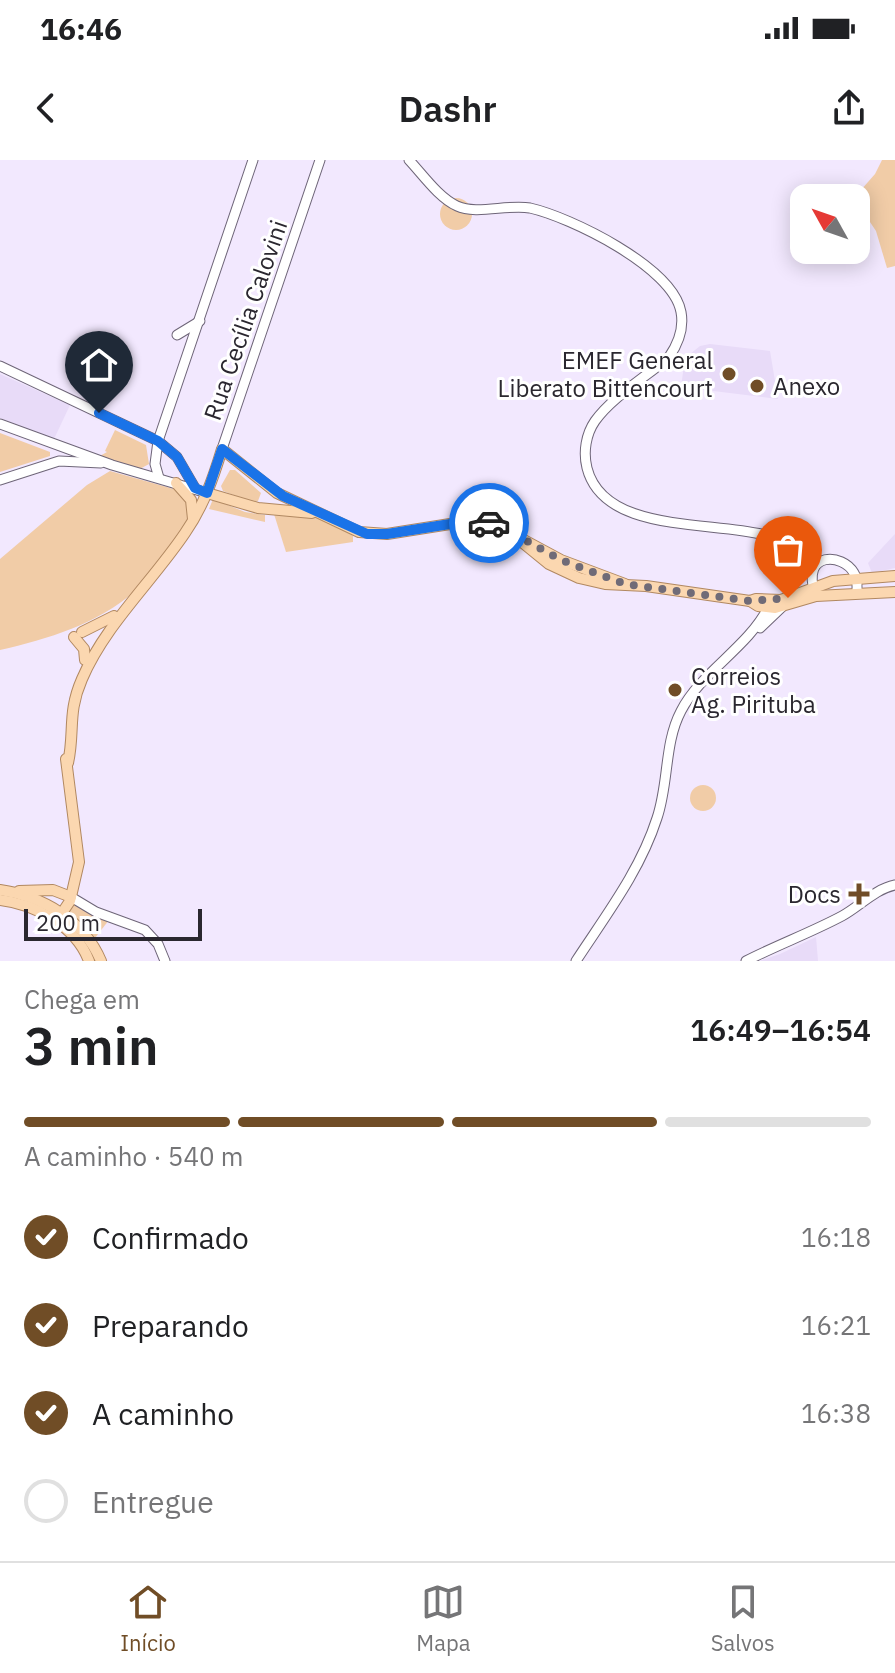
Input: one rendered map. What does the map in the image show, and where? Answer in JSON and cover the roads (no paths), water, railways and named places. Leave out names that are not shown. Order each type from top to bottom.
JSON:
[{"type":"main road","points":[[222,449],[268,486],[359,532],[374,535],[471,521],[494,524],[516,535],[575,577],[605,584],[625,584],[775,605],[856,579],[895,576]]},
{"type":"main road","name":"Rua Cecília Calovini","points":[[142,590],[212,491],[222,449]]},
{"type":"main road","points":[[176,483],[191,500],[193,521]]},
{"type":"main road","points":[[258,508],[269,500],[268,486]]},
{"type":"main road","points":[[212,491],[258,508],[318,513]]},
{"type":"main road","points":[[548,558],[586,567],[625,584]]},
{"type":"main road","points":[[575,577],[586,567]]},
{"type":"main road","points":[[57,914],[76,875],[78,853],[63,733],[66,710],[85,660],[114,616],[142,590]]},
{"type":"main road","points":[[68,763],[71,711],[82,679],[104,640],[142,590]]},
{"type":"main road","points":[[815,591],[895,592]]},
{"type":"main road","points":[[85,660],[78,634],[114,616]]},
{"type":"main road","points":[[4,891],[45,890],[66,895]]},
{"type":"main road","points":[[4,891],[57,914],[90,942],[101,961]]},
{"type":"main road","points":[[0,900],[57,914],[80,943],[89,961]]},
{"type":"street","points":[[159,478],[155,464],[158,441],[253,160]]},
{"type":"street","name":"Rua Cecília Calovini","points":[[222,449],[320,160]]},
{"type":"street","points":[[409,160],[457,206],[470,209],[527,207],[564,219],[618,246],[673,292],[681,310],[681,328],[675,348],[658,367],[601,413],[587,437],[586,465],[597,490],[608,501],[632,514],[770,536],[818,562]]},
{"type":"street","points":[[177,335],[200,321]]},
{"type":"street","points":[[0,366],[158,441],[177,457],[195,488]]},
{"type":"street","points":[[0,424],[106,463],[212,491]]},
{"type":"street","points":[[56,462],[62,454],[59,446]]},
{"type":"street","points":[[0,480],[56,462],[106,463]]},
{"type":"street","points":[[143,474],[155,464]]},
{"type":"street","points":[[815,591],[811,574],[818,562],[828,559],[847,565],[854,571],[857,593]]},
{"type":"street","points":[[576,961],[629,880],[652,834],[680,713],[696,689],[775,605]]},
{"type":"street","points":[[746,961],[846,914],[884,888],[895,885]]},
{"type":"street","points":[[66,895],[96,912],[145,930],[158,944],[165,961]]},
{"type":"place","name":"EMEF General Liberato Bittencourt","points":[[729,374]]},
{"type":"place","name":"Anexo","points":[[757,386]]},
{"type":"place","name":"Correios Ag. Pirituba","points":[[675,690]]},
{"type":"place","name":"Docs","points":[[859,894]]}]
